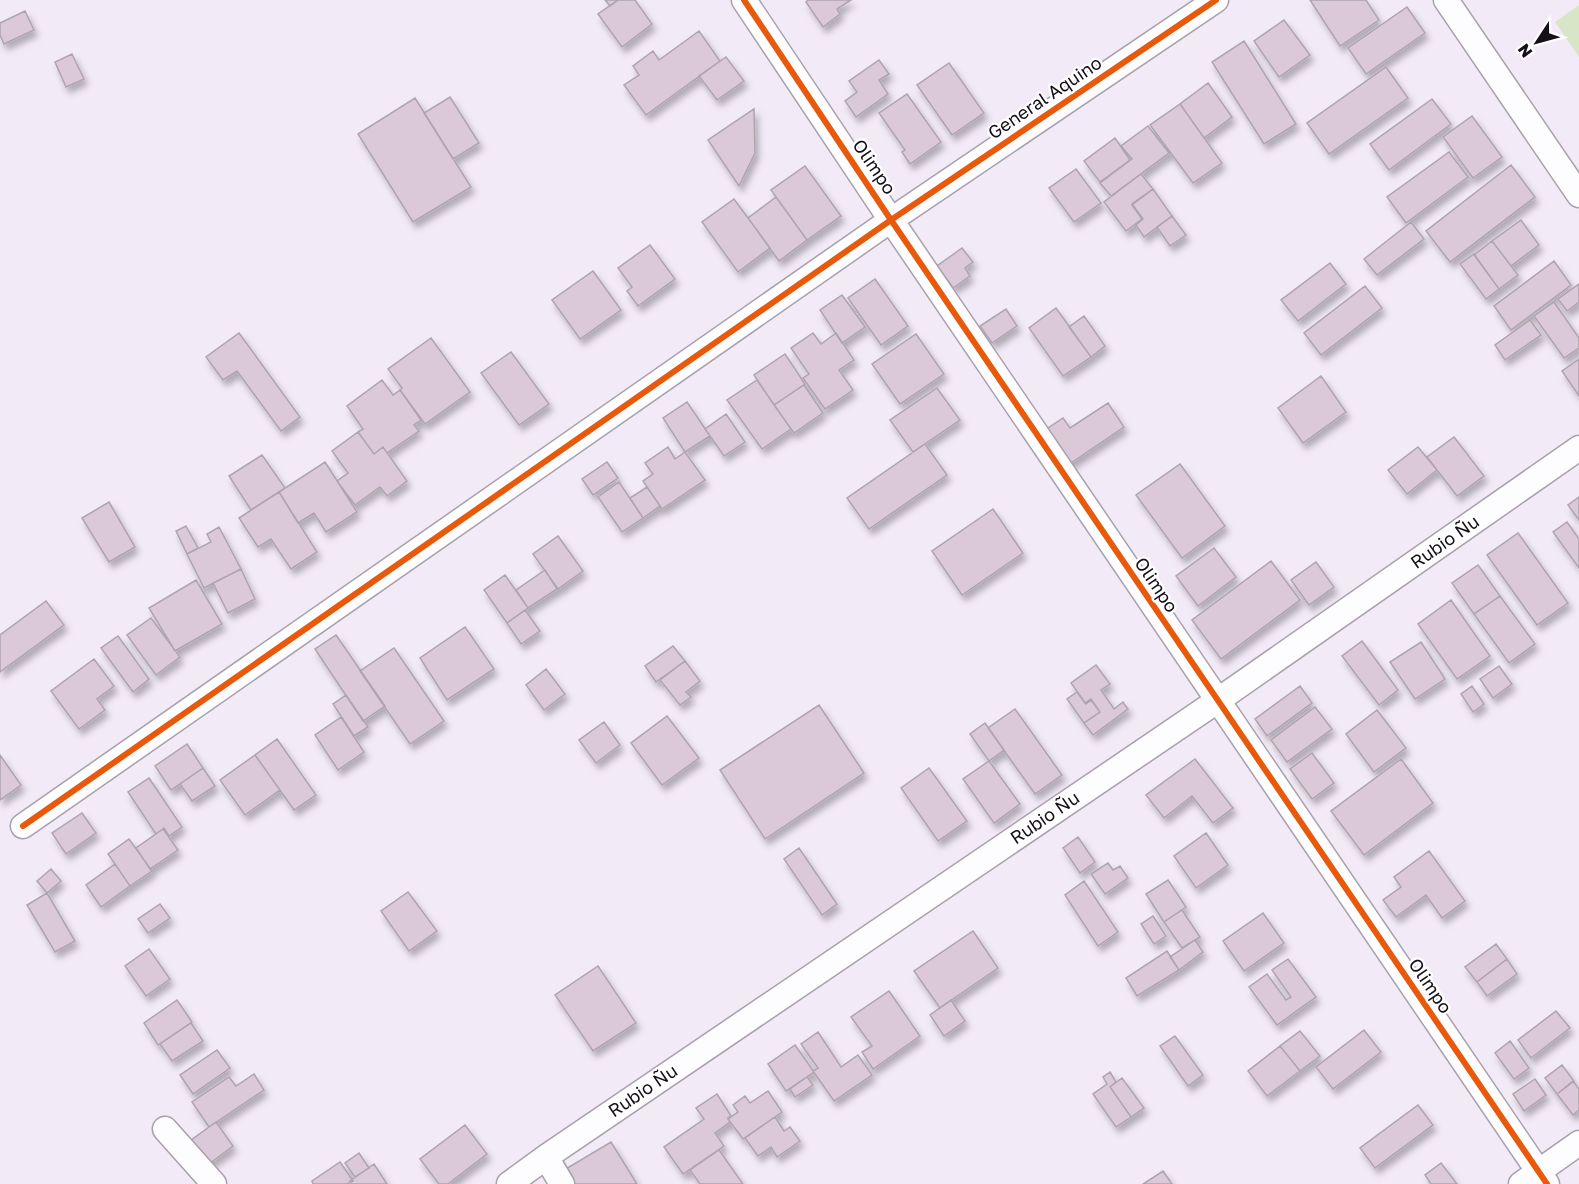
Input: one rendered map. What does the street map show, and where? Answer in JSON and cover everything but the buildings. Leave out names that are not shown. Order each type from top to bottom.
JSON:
[{"type":"street","name":"Olimpo","points":[[744,0],[1217,701],[1535,1180]]},
{"type":"street","name":"General Aquino","points":[[23,826],[891,220],[1216,0]]},
{"type":"street","points":[[1446,0],[1579,195]]},
{"type":"street","name":"Rubio Ñu","points":[[508,1184],[1217,701],[1579,448]]},
{"type":"street","points":[[165,1129],[214,1184]]},
{"type":"street","points":[[1535,1180],[1579,1143]]},
{"type":"street","points":[[546,1157],[562,1184]]},
{"type":"green space","points":[[1579,5],[1579,57],[1555,22]]},
{"type":"cycle path","points":[[744,0],[891,220],[1547,1184]]},
{"type":"cycle path","points":[[23,826],[891,220],[1216,0]]}]
